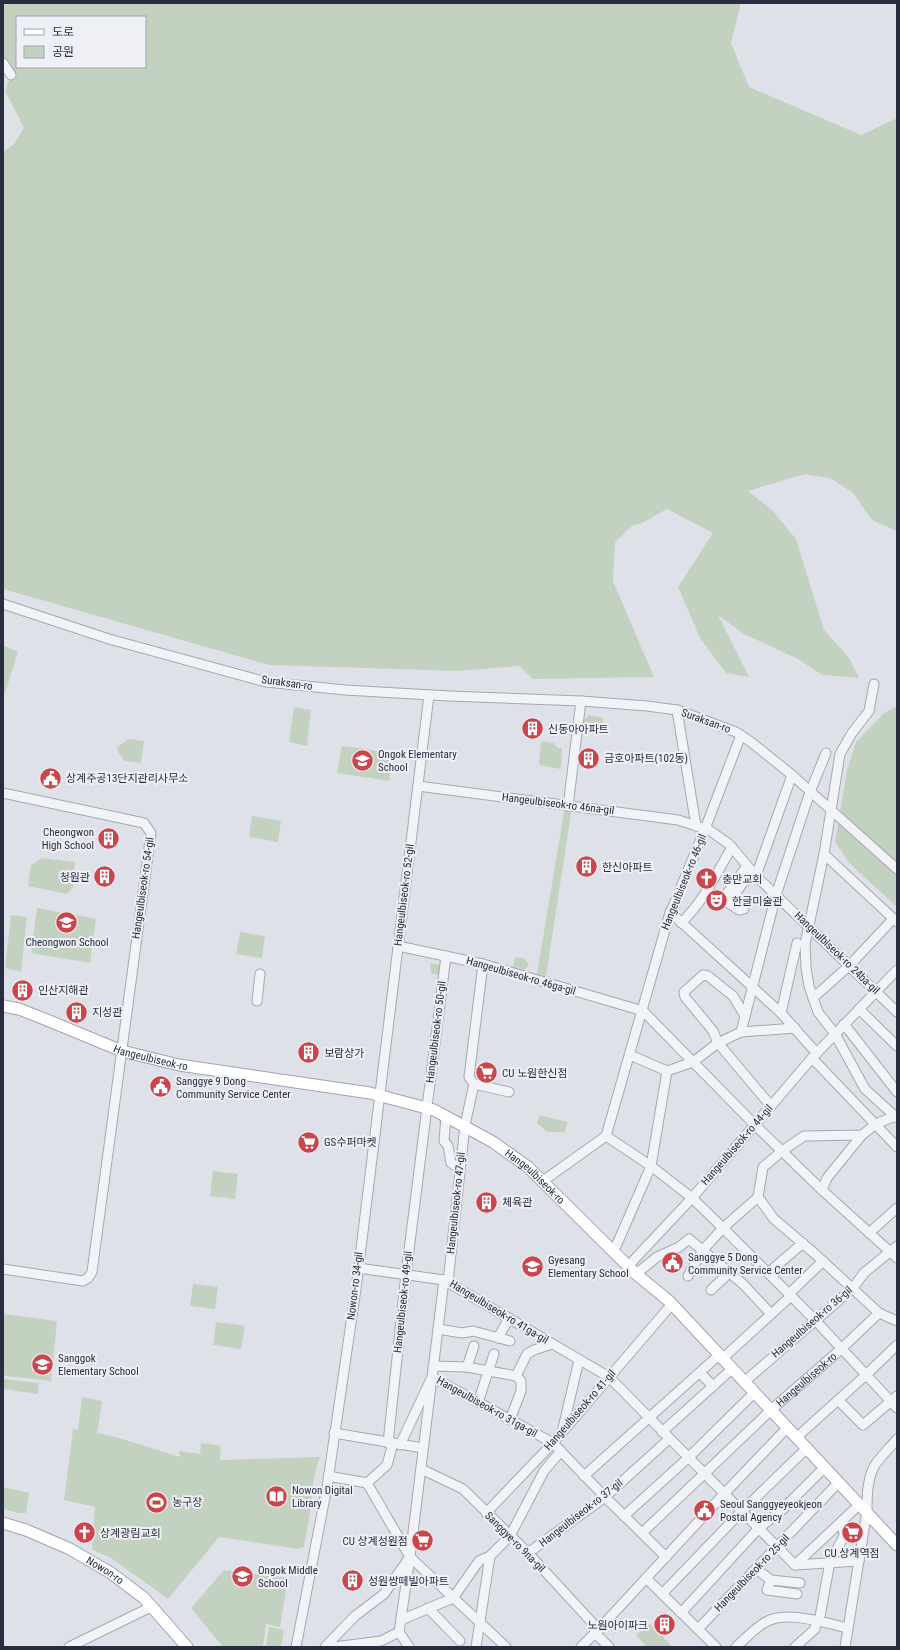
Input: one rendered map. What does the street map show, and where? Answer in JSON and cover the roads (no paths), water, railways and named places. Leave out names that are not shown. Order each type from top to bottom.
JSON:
[{"type":"main road","name":"Hangeulbiseok-ro","points":[[3,1006],[19,1009],[122,1051],[179,1065],[380,1095],[427,1108],[464,1125],[503,1148],[528,1167],[632,1270],[672,1304],[897,1544]]},
{"type":"main road","name":"Nowon-ro","points":[[3,1523],[26,1530],[70,1549],[111,1573],[144,1598],[187,1647]]},
{"type":"street","points":[[3,63],[11,75]]},
{"type":"street","name":"Suraksan-ro","points":[[3,604],[109,639],[266,682],[345,690],[429,695],[581,700],[677,710],[741,735],[751,742],[792,775],[897,869]]},
{"type":"street","points":[[822,1190],[827,1178],[862,1135],[876,1124],[896,1117],[865,1089],[835,1034],[818,1012],[806,968],[805,944],[808,924],[824,854],[840,754],[852,733],[870,711],[874,684]]},
{"type":"street","name":"Hangeulbiseok-ro 52-gil","points":[[380,1095],[429,695]]},
{"type":"street","points":[[568,806],[581,700]]},
{"type":"street","points":[[677,710],[701,828]]},
{"type":"street","name":"Hangeulbiseok-ro 46-gil","points":[[606,1136],[643,1011],[670,912],[701,828],[741,735]]},
{"type":"street","points":[[741,1032],[776,895],[810,792],[826,753]]},
{"type":"street","points":[[747,866],[723,899],[739,910],[744,909],[734,904],[731,900],[742,884],[755,874],[792,775]]},
{"type":"street","name":"Hangeulbiseok-ro 46na-gil","points":[[418,786],[678,820],[701,828]]},
{"type":"street","name":"Hangeulbiseok-ro 54-gil","points":[[3,794],[144,823],[151,833],[92,1272],[88,1278],[83,1281],[3,1269]]},
{"type":"street","name":"Hangeulbiseok-ro 24ba-gil","points":[[701,828],[732,847],[747,866],[897,1012]]},
{"type":"street","points":[[681,923],[699,904],[712,884],[732,847]]},
{"type":"street","points":[[813,998],[850,965],[895,920],[824,854]]},
{"type":"street","points":[[670,912],[781,1013],[812,1048],[815,1055],[897,1147]]},
{"type":"street","points":[[781,1013],[797,943]]},
{"type":"street","name":"Hangeulbiseok-ro 46ga-gil","points":[[398,946],[482,964],[643,1011]]},
{"type":"street","name":"Hangeulbiseok-ro 50-gil","points":[[427,1108],[446,956]]},
{"type":"street","points":[[482,964],[469,1077],[474,1084],[509,1092]]},
{"type":"street","name":"Hangeulbiseok-ro 44-gil","points":[[632,1270],[815,1055],[897,970]]},
{"type":"street","points":[[256,1001],[260,974]]},
{"type":"street","points":[[745,1016],[737,1001],[728,991],[708,976],[703,975],[684,992],[685,997],[713,1031],[718,1043],[771,1106]]},
{"type":"street","points":[[859,1009],[897,1046]]},
{"type":"street","points":[[643,1011],[755,1125],[822,1190],[894,1255]]},
{"type":"street","points":[[844,1024],[897,1092]]},
{"type":"street","points":[[630,1056],[667,1071],[692,1062],[718,1043],[741,1032],[795,1028]]},
{"type":"street","points":[[614,1251],[651,1166],[667,1071]]},
{"type":"street","name":"Hangeulbiseok-ro 47-gil","points":[[399,1632],[410,1557],[433,1366],[446,1281],[464,1125],[474,1084]]},
{"type":"street","name":"Nowon-ro 34-gil","points":[[296,1647],[328,1476],[358,1268],[380,1095]]},
{"type":"street","name":"Hangeulbiseok-ro 49-gil","points":[[394,1444],[406,1274],[427,1108]]},
{"type":"street","points":[[446,1116],[444,1142],[448,1146],[451,1163],[460,1169]]},
{"type":"street","points":[[688,1276],[703,1250],[723,1228],[758,1197],[763,1167],[782,1151],[804,1136],[862,1135]]},
{"type":"street","points":[[543,1181],[606,1136],[651,1166],[692,1198],[815,1320],[866,1375],[895,1402],[863,1425],[838,1400]]},
{"type":"street","points":[[758,1197],[774,1219],[803,1243],[879,1312],[897,1321]]},
{"type":"street","points":[[869,1233],[897,1208]]},
{"type":"street","points":[[632,1270],[679,1247],[689,1239],[743,1284],[772,1314]]},
{"type":"street","points":[[768,1273],[803,1243]]},
{"type":"street","name":"Hangeulbiseok-ro 36-gil","points":[[744,1382],[853,1288],[864,1273],[894,1255],[897,1246]]},
{"type":"street","points":[[584,1476],[700,1373],[772,1314],[823,1261]]},
{"type":"street","name":"Hangeulbiseok-ro 41ga-gil","points":[[358,1268],[446,1281],[609,1377],[649,1419]]},
{"type":"street","points":[[711,1290],[729,1273]]},
{"type":"street","name":"Hangeulbiseok-ro 41-gil","points":[[486,1513],[553,1443],[672,1304]]},
{"type":"street","name":"Hangeulbiseok-ro","points":[[771,1410],[879,1312]]},
{"type":"street","points":[[498,1338],[509,1318]]},
{"type":"street","points":[[438,1329],[457,1332],[473,1331],[510,1341]]},
{"type":"street","points":[[516,1376],[527,1354],[552,1344]]},
{"type":"street","points":[[797,1437],[897,1345]]},
{"type":"street","points":[[467,1367],[474,1346]]},
{"type":"street","points":[[478,1402],[494,1354]]},
{"type":"street","points":[[562,1431],[579,1360]]},
{"type":"street","points":[[433,1366],[467,1367],[516,1376],[521,1381],[521,1391],[510,1420]]},
{"type":"street","points":[[662,1432],[732,1369]]},
{"type":"street","points":[[700,1373],[713,1386]]},
{"type":"street","name":"Hangeulbiseok-ro 47-gil","points":[[367,1483],[387,1465],[394,1444],[432,1377]]},
{"type":"street","name":"Hangeulbiseok-ro 31ga-gil","points":[[432,1377],[553,1443],[604,1497],[666,1557]]},
{"type":"street","points":[[624,1516],[688,1458],[754,1393]]},
{"type":"street","points":[[642,1533],[771,1410]]},
{"type":"street","points":[[649,1419],[795,1566]]},
{"type":"street","points":[[581,1647],[597,1632],[787,1428]]},
{"type":"street","points":[[334,1434],[423,1448]]},
{"type":"street","name":"Hangeulbiseok-ro 37-gil","points":[[528,1553],[604,1497],[669,1439]]},
{"type":"street","points":[[845,1647],[859,1561],[863,1507],[870,1478],[875,1466],[897,1439]]},
{"type":"street","points":[[662,1594],[741,1512],[807,1448]]},
{"type":"street","points":[[401,1620],[453,1598],[479,1561],[490,1556],[510,1536],[544,1471],[561,1451]]},
{"type":"street","points":[[534,1462],[544,1471]]},
{"type":"street","points":[[681,1612],[758,1529],[783,1509],[825,1467]]},
{"type":"street","name":"Sanggye-ro 9na-gil","points":[[421,1469],[463,1490],[528,1553],[609,1647]]},
{"type":"street","points":[[328,1476],[367,1483],[410,1557],[506,1647]]},
{"type":"street","name":"Hangeulbiseok-ro 25-gil","points":[[698,1629],[839,1482]]},
{"type":"street","points":[[795,1566],[842,1521],[863,1507]]},
{"type":"street","points":[[795,1647],[815,1629],[818,1622],[830,1562],[844,1536],[842,1521]]},
{"type":"street","points":[[476,1647],[481,1623],[490,1556]]},
{"type":"street","name":"Hangeulbiseok-ro 47-gil","points":[[325,1647],[355,1616],[384,1594],[410,1557]]},
{"type":"street","points":[[795,1566],[830,1562],[859,1561]]},
{"type":"street","points":[[756,1569],[771,1580],[800,1583]]},
{"type":"street","points":[[646,1578],[716,1647]]},
{"type":"street","points":[[771,1580],[767,1590],[797,1594]]},
{"type":"street","points":[[68,1647],[151,1607]]},
{"type":"street","points":[[428,1608],[460,1641]]},
{"type":"street","points":[[736,1647],[764,1623],[774,1618],[787,1616],[848,1628]]},
{"type":"street","points":[[334,1647],[365,1645],[381,1641],[399,1632],[409,1647]]},
{"type":"place","name":"신동아아파트","points":[[532,729]]},
{"type":"place","name":"금호아파트(102동)","points":[[588,758]]},
{"type":"place","name":"Ongok Elementary School","points":[[362,760]]},
{"type":"place","name":"상계주공13단지관리사무소","points":[[51,778]]},
{"type":"place","name":"Cheongwon High School","points":[[109,838]]},
{"type":"place","name":"한신아파트","points":[[586,867]]},
{"type":"place","name":"청원관","points":[[105,877]]},
{"type":"place","name":"충만교회","points":[[707,879]]},
{"type":"place","name":"한글미술관","points":[[716,901]]},
{"type":"place","name":"Cheongwon School","points":[[67,922]]},
{"type":"place","name":"인산지해관","points":[[22,990]]},
{"type":"place","name":"지성관","points":[[76,1012]]},
{"type":"place","name":"보람상가","points":[[309,1053]]},
{"type":"place","name":"CU 노원한신점","points":[[486,1073]]},
{"type":"place","name":"Sanggye 9 Dong Community Service Center","points":[[161,1087]]},
{"type":"place","name":"GS수퍼마켓","points":[[308,1142]]},
{"type":"place","name":"체육관","points":[[487,1202]]},
{"type":"place","name":"Sanggye 5 Dong Community Service Center","points":[[673,1263]]},
{"type":"place","name":"Gyesang Elementary School","points":[[532,1266]]},
{"type":"place","name":"Sanggok Elementary School","points":[[42,1364]]},
{"type":"place","name":"Nowon Digital Library","points":[[276,1496]]},
{"type":"place","name":"농구장","points":[[157,1502]]},
{"type":"place","name":"Seoul Sanggyeyeokjeon Postal Agency","points":[[705,1510]]},
{"type":"place","name":"상계광림교회","points":[[84,1533]]},
{"type":"place","name":"CU 상계역점","points":[[852,1533]]},
{"type":"place","name":"CU 상계성원점","points":[[423,1541]]},
{"type":"place","name":"Ongok Middle School","points":[[242,1576]]},
{"type":"place","name":"성원쌍떼빌아파트","points":[[353,1581]]},
{"type":"place","name":"노원아이파크","points":[[664,1625]]}]
